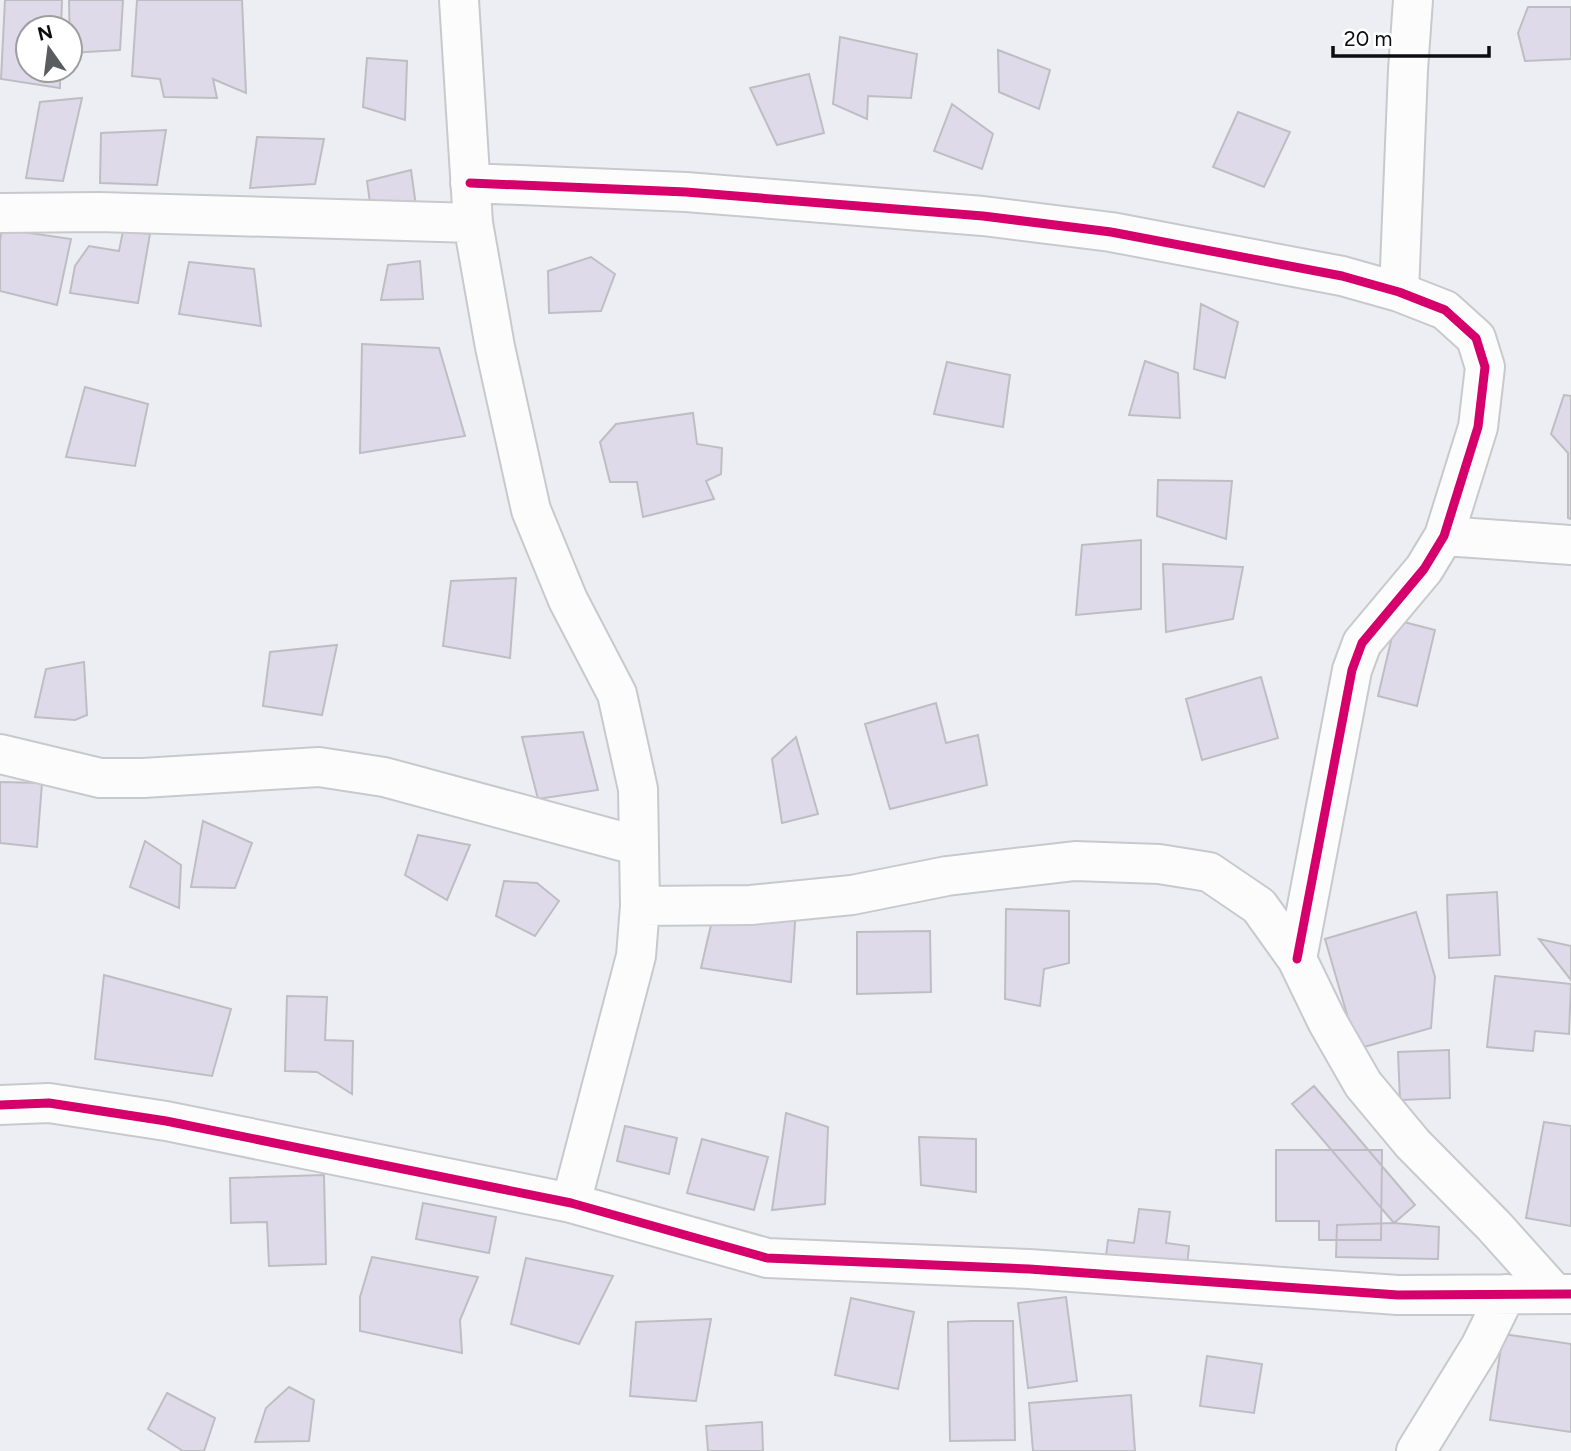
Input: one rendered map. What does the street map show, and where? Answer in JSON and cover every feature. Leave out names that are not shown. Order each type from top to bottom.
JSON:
[{"type":"street","points":[[458,0],[473,223],[495,347],[531,510],[568,600],[617,694],[638,789],[640,906],[636,956],[571,1203]]},
{"type":"street","points":[[1399,292],[1413,0]]},
{"type":"street","points":[[470,183],[686,192],[983,216],[1111,232],[1342,276],[1399,292],[1445,310],[1476,338],[1485,367],[1478,427],[1444,536],[1424,569],[1362,643],[1352,670],[1297,959]]},
{"type":"street","points":[[0,213],[99,212],[473,223]]},
{"type":"street","points":[[1444,536],[1571,545]]},
{"type":"street","points":[[0,754],[100,778],[143,778],[319,767],[384,777],[639,846]]},
{"type":"street","points":[[640,906],[751,905],[852,895],[947,876],[1075,861],[1159,864],[1209,872],[1259,906],[1297,959],[1327,1021],[1363,1084],[1413,1144],[1563,1294]]},
{"type":"street","points":[[0,1105],[49,1103],[166,1121],[571,1203],[767,1258],[1029,1269],[1398,1295],[1563,1294]]},
{"type":"street","points":[[1416,1451],[1480,1347],[1506,1294]]},
{"type":"building","points":[[5,0],[62,0],[62,14],[14,14],[14,81],[1,79]]},
{"type":"building","points":[[69,0],[123,0],[120,50],[84,52],[84,14],[69,14]]},
{"type":"building","points":[[137,0],[242,0],[246,93],[213,79],[217,98],[164,97],[160,79],[132,76]]},
{"type":"building","points":[[1528,7],[1571,7],[1571,59],[1525,61],[1518,33]]},
{"type":"building","points":[[840,37],[917,54],[911,98],[868,96],[867,119],[833,104]]},
{"type":"building","points":[[998,50],[1050,70],[1039,109],[999,92]]},
{"type":"building","points":[[367,58],[407,61],[405,120],[363,107]]},
{"type":"building","points":[[809,74],[824,133],[777,145],[750,88]]},
{"type":"building","points":[[34,84],[60,84],[60,88]]},
{"type":"building","points":[[82,98],[63,181],[26,178],[40,102]]},
{"type":"building","points":[[952,104],[993,134],[982,169],[934,151]]},
{"type":"building","points":[[1238,112],[1290,132],[1264,187],[1213,167]]},
{"type":"building","points":[[166,130],[157,185],[100,183],[101,133]]},
{"type":"building","points":[[257,137],[324,139],[315,184],[250,188]]},
{"type":"building","points":[[411,170],[416,206],[371,210],[367,181]]},
{"type":"building","points":[[2,229],[71,239],[57,305],[0,291]]},
{"type":"building","points":[[123,231],[150,234],[138,303],[70,293],[75,266],[89,246],[119,251]]},
{"type":"building","points":[[591,257],[615,274],[601,311],[549,313],[548,271]]},
{"type":"building","points":[[420,261],[423,299],[381,300],[388,265]]},
{"type":"building","points":[[189,262],[254,269],[261,326],[179,314]]},
{"type":"building","points":[[1201,304],[1238,322],[1225,378],[1194,369]]},
{"type":"building","points":[[362,344],[439,348],[465,436],[360,453]]},
{"type":"building","points":[[1145,361],[1178,373],[1180,418],[1129,415]]},
{"type":"building","points":[[947,362],[1010,375],[1003,427],[934,414]]},
{"type":"building","points":[[85,387],[148,404],[135,466],[66,457]]},
{"type":"building","points":[[1564,395],[1571,396],[1571,519],[1568,518],[1568,453],[1551,434]]},
{"type":"building","points":[[693,413],[697,444],[722,448],[721,474],[706,481],[714,499],[643,517],[637,482],[610,482],[600,442],[616,424]]},
{"type":"building","points":[[1158,480],[1232,481],[1226,539],[1157,516]]},
{"type":"building","points":[[1141,540],[1141,609],[1076,615],[1082,545]]},
{"type":"building","points":[[1163,564],[1243,567],[1233,619],[1166,632]]},
{"type":"building","points":[[516,578],[510,658],[443,646],[451,581]]},
{"type":"building","points":[[1396,620],[1435,630],[1417,706],[1378,696]]},
{"type":"building","points":[[337,645],[322,715],[263,706],[270,652]]},
{"type":"building","points":[[84,662],[87,715],[75,720],[35,717],[46,669]]},
{"type":"building","points":[[1261,677],[1278,738],[1202,760],[1186,699]]},
{"type":"building","points":[[936,703],[946,743],[978,735],[987,785],[890,809],[865,724]]},
{"type":"building","points":[[583,732],[598,790],[538,799],[522,737]]},
{"type":"building","points":[[796,737],[818,814],[782,823],[772,759]]},
{"type":"building","points":[[0,782],[42,783],[37,847],[0,843]]},
{"type":"building","points":[[203,821],[252,843],[235,888],[191,887]]},
{"type":"building","points":[[418,835],[470,845],[447,900],[405,875]]},
{"type":"building","points":[[145,841],[181,865],[179,908],[130,887]]},
{"type":"building","points":[[504,881],[537,883],[559,901],[535,936],[496,916]]},
{"type":"building","points":[[1497,892],[1500,955],[1449,958],[1447,895]]},
{"type":"building","points":[[796,908],[791,982],[701,968],[714,912]]},
{"type":"building","points":[[1006,909],[1069,911],[1069,963],[1044,969],[1040,1006],[1005,999]]},
{"type":"building","points":[[1416,912],[1435,977],[1431,1028],[1357,1049],[1325,939]]},
{"type":"building","points":[[930,931],[931,992],[857,994],[857,932]]},
{"type":"building","points":[[1539,939],[1571,946],[1571,980]]},
{"type":"building","points":[[104,975],[231,1009],[212,1076],[95,1059]]},
{"type":"building","points":[[1495,976],[1571,984],[1569,1034],[1535,1031],[1533,1051],[1487,1047]]},
{"type":"building","points":[[287,996],[327,997],[325,1040],[353,1041],[352,1094],[317,1072],[285,1071]]},
{"type":"building","points":[[1449,1050],[1450,1098],[1400,1100],[1398,1052]]},
{"type":"building","points":[[1314,1086],[1415,1205],[1394,1223],[1292,1104]]},
{"type":"building","points":[[786,1113],[828,1127],[825,1204],[772,1210]]},
{"type":"building","points":[[1544,1122],[1571,1126],[1571,1226],[1526,1218]]},
{"type":"building","points":[[625,1126],[677,1138],[669,1174],[617,1161]]},
{"type":"building","points":[[919,1137],[976,1139],[976,1192],[921,1185]]},
{"type":"building","points":[[702,1139],[768,1157],[754,1210],[687,1193]]},
{"type":"building","points":[[1276,1150],[1382,1150],[1381,1240],[1319,1240],[1319,1221],[1276,1221]]},
{"type":"building","points":[[324,1175],[326,1264],[269,1266],[267,1222],[231,1223],[230,1178]]},
{"type":"building","points":[[423,1203],[496,1217],[489,1253],[416,1239]]},
{"type":"building","points":[[1139,1209],[1170,1212],[1166,1243],[1189,1246],[1187,1266],[1106,1256],[1108,1240],[1134,1243]]},
{"type":"building","points":[[1394,1223],[1439,1227],[1438,1259],[1336,1257],[1337,1225]]},
{"type":"building","points":[[372,1257],[478,1277],[460,1320],[462,1353],[360,1331],[360,1297]]},
{"type":"building","points":[[526,1258],[613,1276],[579,1344],[511,1324]]},
{"type":"building","points":[[1066,1297],[1077,1381],[1028,1388],[1018,1303]]},
{"type":"building","points":[[851,1298],[914,1312],[898,1389],[835,1375]]},
{"type":"building","points":[[711,1319],[696,1401],[630,1396],[636,1322]]},
{"type":"building","points":[[1013,1321],[1015,1440],[950,1441],[948,1322]]},
{"type":"building","points":[[1503,1334],[1571,1344],[1571,1432],[1490,1420]]},
{"type":"building","points":[[1207,1356],[1262,1364],[1254,1413],[1200,1406]]},
{"type":"building","points":[[289,1387],[314,1400],[309,1441],[255,1442],[266,1408]]},
{"type":"building","points":[[167,1393],[215,1418],[204,1451],[183,1451],[148,1429]]},
{"type":"building","points":[[1131,1395],[1135,1451],[1033,1451],[1029,1403]]},
{"type":"building","points":[[762,1422],[763,1451],[708,1451],[706,1426]]},
{"type":"cycle path","points":[[470,183],[686,192],[983,216],[1111,232],[1342,276],[1399,292],[1445,310],[1476,338],[1485,367],[1478,427],[1444,536],[1424,569],[1362,643],[1352,670],[1297,959]]},
{"type":"cycle path","points":[[0,1105],[49,1103],[166,1121],[571,1203],[767,1258],[1029,1269],[1398,1295],[1571,1294]]}]
